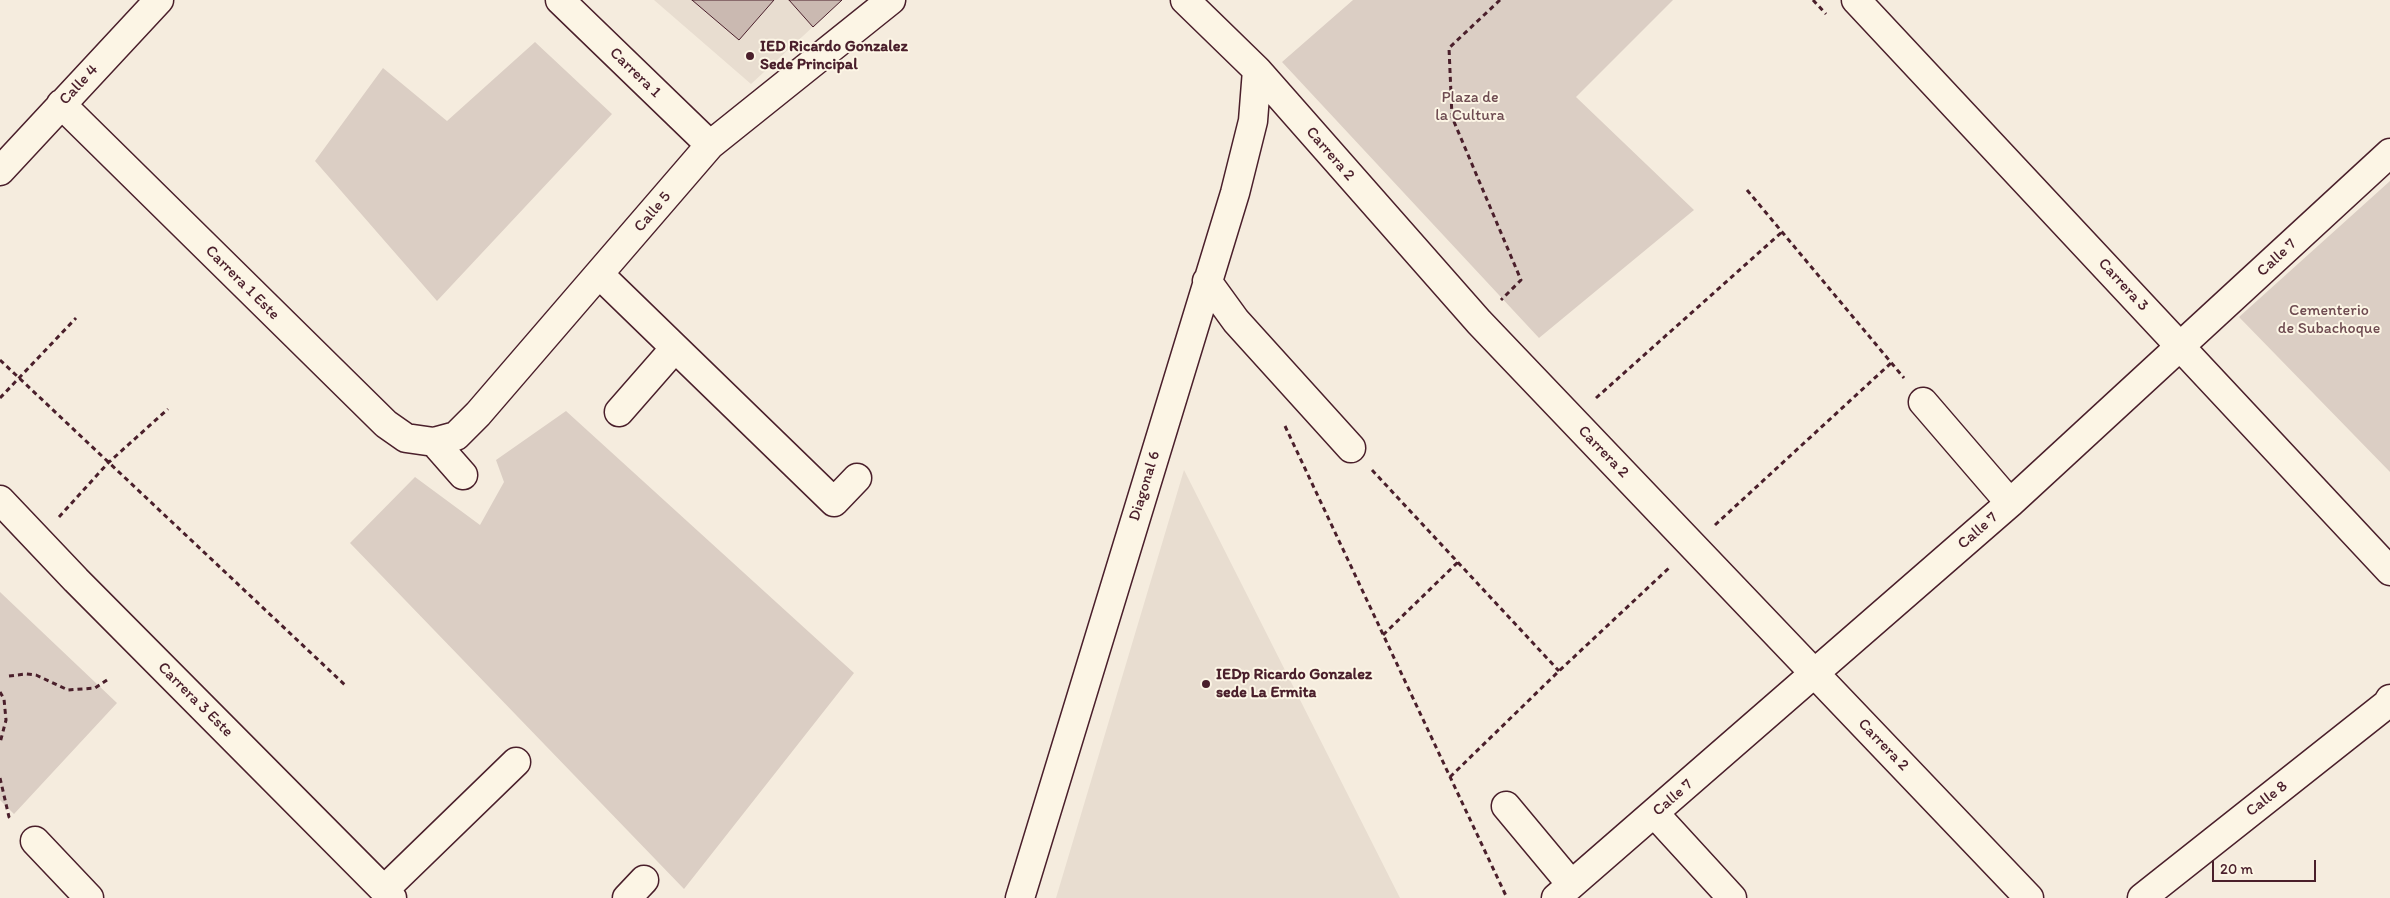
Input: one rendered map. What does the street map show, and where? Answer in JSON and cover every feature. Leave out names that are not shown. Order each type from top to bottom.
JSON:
[{"type":"street","name":"Calle 4","points":[[0,171],[159,0]]},
{"type":"street","name":"Carrera 1","points":[[560,0],[710,145]]},
{"type":"street","name":"Calle 5","points":[[434,442],[456,436],[478,414],[600,275],[710,145],[891,0]]},
{"type":"street","name":"Carrera 2","points":[[1185,0],[1257,70],[1480,322],[1572,420],[2029,898]]},
{"type":"street","name":"Carrera 3","points":[[1856,0],[2390,571]]},
{"type":"street","name":"Diagonal 6","points":[[1020,898],[1235,193],[1253,121],[1257,70]]},
{"type":"street","name":"Carrera 1 Este","points":[[61,104],[386,424],[406,438],[434,442]]},
{"type":"street","name":"Calle 7","points":[[1564,891],[1655,814],[2010,503],[2390,154]]},
{"type":"street","points":[[600,275],[834,502],[857,478]]},
{"type":"street","points":[[1207,281],[1236,321],[1351,448]]},
{"type":"street","points":[[619,412],[675,348]]},
{"type":"street","points":[[1923,402],[2010,503]]},
{"type":"street","points":[[434,442],[463,476]]},
{"type":"street","name":"Carrera 3 Este","points":[[0,500],[388,894]]},
{"type":"street","name":"Calle 8","points":[[2142,898],[2389,702]]},
{"type":"street","points":[[388,894],[516,762]]},
{"type":"street","points":[[1506,806],[1564,891]]},
{"type":"street","points":[[1655,814],[1732,898]]},
{"type":"street","points":[[34,841],[89,898]]},
{"type":"path","points":[[1480,322],[1521,280],[1452,117],[1449,48],[1500,0]]},
{"type":"path","points":[[1747,190],[1923,402]]},
{"type":"path","points":[[1572,420],[1782,232]]},
{"type":"path","points":[[0,398],[76,318]]},
{"type":"path","points":[[0,360],[346,686]]},
{"type":"path","points":[[38,540],[108,463],[168,409]]},
{"type":"path","points":[[1282,420],[1507,898]]},
{"type":"path","points":[[1351,448],[1559,671]]},
{"type":"path","points":[[1383,634],[1458,562]]},
{"type":"path","points":[[9,676],[18,674],[36,675],[68,690],[95,688],[107,680]]},
{"type":"path","points":[[0,692],[4,699],[6,720],[0,743]]},
{"type":"path","points":[[0,778],[9,818],[34,841]]},
{"type":"shaded area","name":"IED Ricardo Gonzalez Sede Principal","points":[[654,0],[842,0],[751,84]]},
{"type":"shaded area","name":"IEDp Ricardo Gonzalez sede La Ermita","points":[[1184,470],[1400,898],[1056,898]]},
{"type":"green space","name":"Plaza de la Cultura","points":[[1353,0],[1673,0],[1576,97],[1694,210],[1539,338],[1282,62]]},
{"type":"green space","points":[[535,42],[612,114],[437,301],[315,161],[383,68],[447,121]]},
{"type":"green space","name":"Cementerio de Subachoque","points":[[2390,181],[2390,472],[2239,317]]},
{"type":"green space","points":[[566,411],[854,673],[684,889],[350,543],[415,477],[480,525],[504,482],[496,460]]},
{"type":"green space","points":[[0,592],[117,703],[14,814],[0,800]]},
{"type":"building","points":[[692,0],[774,0],[739,40]]},
{"type":"building","points":[[789,0],[842,0],[813,27]]},
{"type":"place","name":"IED Ricardo Gonzalez Sede Principal","points":[[750,56]]},
{"type":"place","name":"IEDp Ricardo Gonzalez sede La Ermita","points":[[1206,684]]}]
